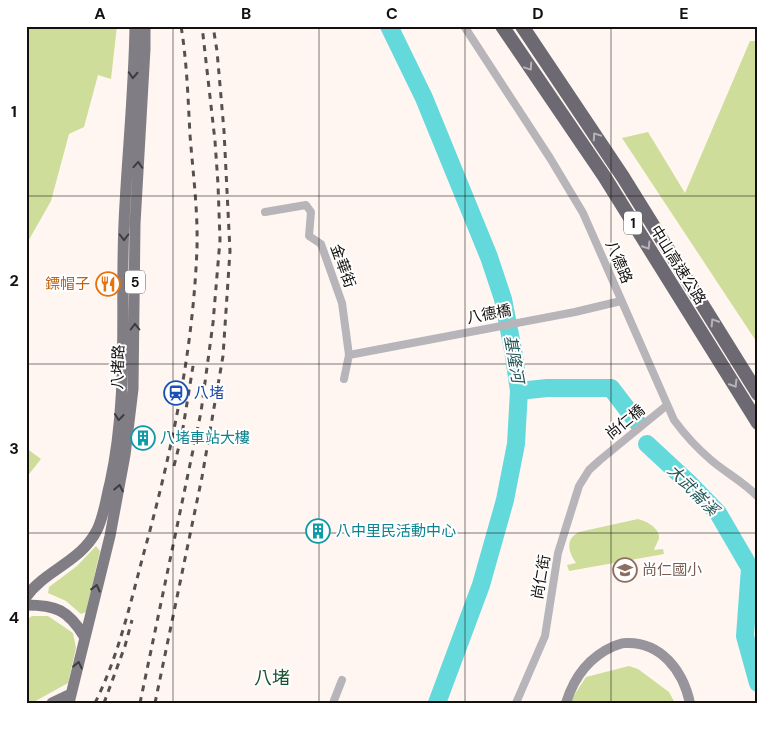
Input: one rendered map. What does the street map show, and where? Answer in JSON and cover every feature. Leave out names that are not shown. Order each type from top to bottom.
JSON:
[{"type":"highway","name":"中山高速公路","points":[[502,26],[604,176],[758,423]]},
{"type":"highway","name":"中山高速公路","points":[[522,26],[623,177],[758,394]]},
{"type":"main road","name":"八堵路","points":[[26,597],[32,588],[87,546],[97,529],[104,507],[115,458],[128,388],[124,224],[135,26]]},
{"type":"main road","name":"八堵路","points":[[70,699],[110,536],[125,455],[135,224],[146,48],[145,26]]},
{"type":"main road","points":[[26,605],[52,607],[66,613],[76,622],[84,636]]},
{"type":"main road","points":[[52,703],[70,699]]},
{"type":"street","name":"八德路","points":[[464,26],[575,198],[589,226],[666,406],[674,420],[689,439],[712,461],[758,497]]},
{"type":"street","name":"金華街","points":[[265,212],[306,205],[312,212],[309,236],[321,244],[342,303],[349,355],[344,379]]},
{"type":"street","name":"八德橋","points":[[349,355],[575,312],[621,301]]},
{"type":"street","name":"尚仁橋","points":[[600,460],[666,406]]},
{"type":"street","name":"尚仁街","points":[[516,703],[545,636],[558,553],[579,486],[600,460]]},
{"type":"street","points":[[566,703],[570,690],[583,667],[604,650],[624,642],[645,645],[667,658],[680,672],[690,703]]},
{"type":"street","points":[[334,703],[342,680]]},
{"type":"green space","points":[[26,26],[117,26],[111,79],[98,75],[84,127],[69,134],[51,201],[26,245]]},
{"type":"green space","points":[[750,41],[758,41],[758,344],[622,138],[648,132],[685,193]]},
{"type":"green space","points":[[26,448],[41,459],[26,478]]},
{"type":"green space","points":[[638,519],[655,528],[659,538],[654,550],[663,549],[664,554],[569,571],[567,565],[576,563],[569,546],[575,535],[579,532]]},
{"type":"green space","points":[[96,546],[100,551],[86,612],[81,614],[66,601],[48,593],[49,587],[77,566]]},
{"type":"green space","points":[[32,616],[48,616],[73,633],[76,648],[68,683],[32,703],[26,703],[26,620]]},
{"type":"green space","points":[[629,666],[638,669],[669,692],[675,703],[569,703],[586,677]]},
{"type":"waterway","name":"基隆河","points":[[389,26],[424,98],[489,257],[503,299],[519,391],[516,444],[505,500],[481,585],[437,703]]},
{"type":"waterway","name":"大武崙溪","points":[[519,391],[547,388],[611,388],[637,422]]},
{"type":"waterway","name":"大武崙溪","points":[[647,444],[718,513],[750,568],[745,636],[758,683]]},
{"type":"railway","points":[[95,703],[123,631],[163,480],[179,404],[191,326],[195,287],[197,220],[186,67],[181,26]]},
{"type":"railway","points":[[140,703],[201,412],[213,323],[220,240],[218,184],[202,26]]},
{"type":"railway","points":[[155,703],[202,477],[223,356],[230,251],[224,131],[213,26]]},
{"type":"railway","points":[[174,466],[182,434],[194,360]]},
{"type":"railway","points":[[104,703],[125,646],[132,620]]},
{"type":"place","name":"鏢帽子","points":[[108,284]]},
{"type":"place","name":"八堵","points":[[176,393]]},
{"type":"place","name":"八堵車站大樓","points":[[143,438]]},
{"type":"place","name":"八中里民活動中心","points":[[318,531]]},
{"type":"place","name":"尚仁國小","points":[[625,570]]},
{"type":"district","name":"八堵","points":[[272,678]]}]
